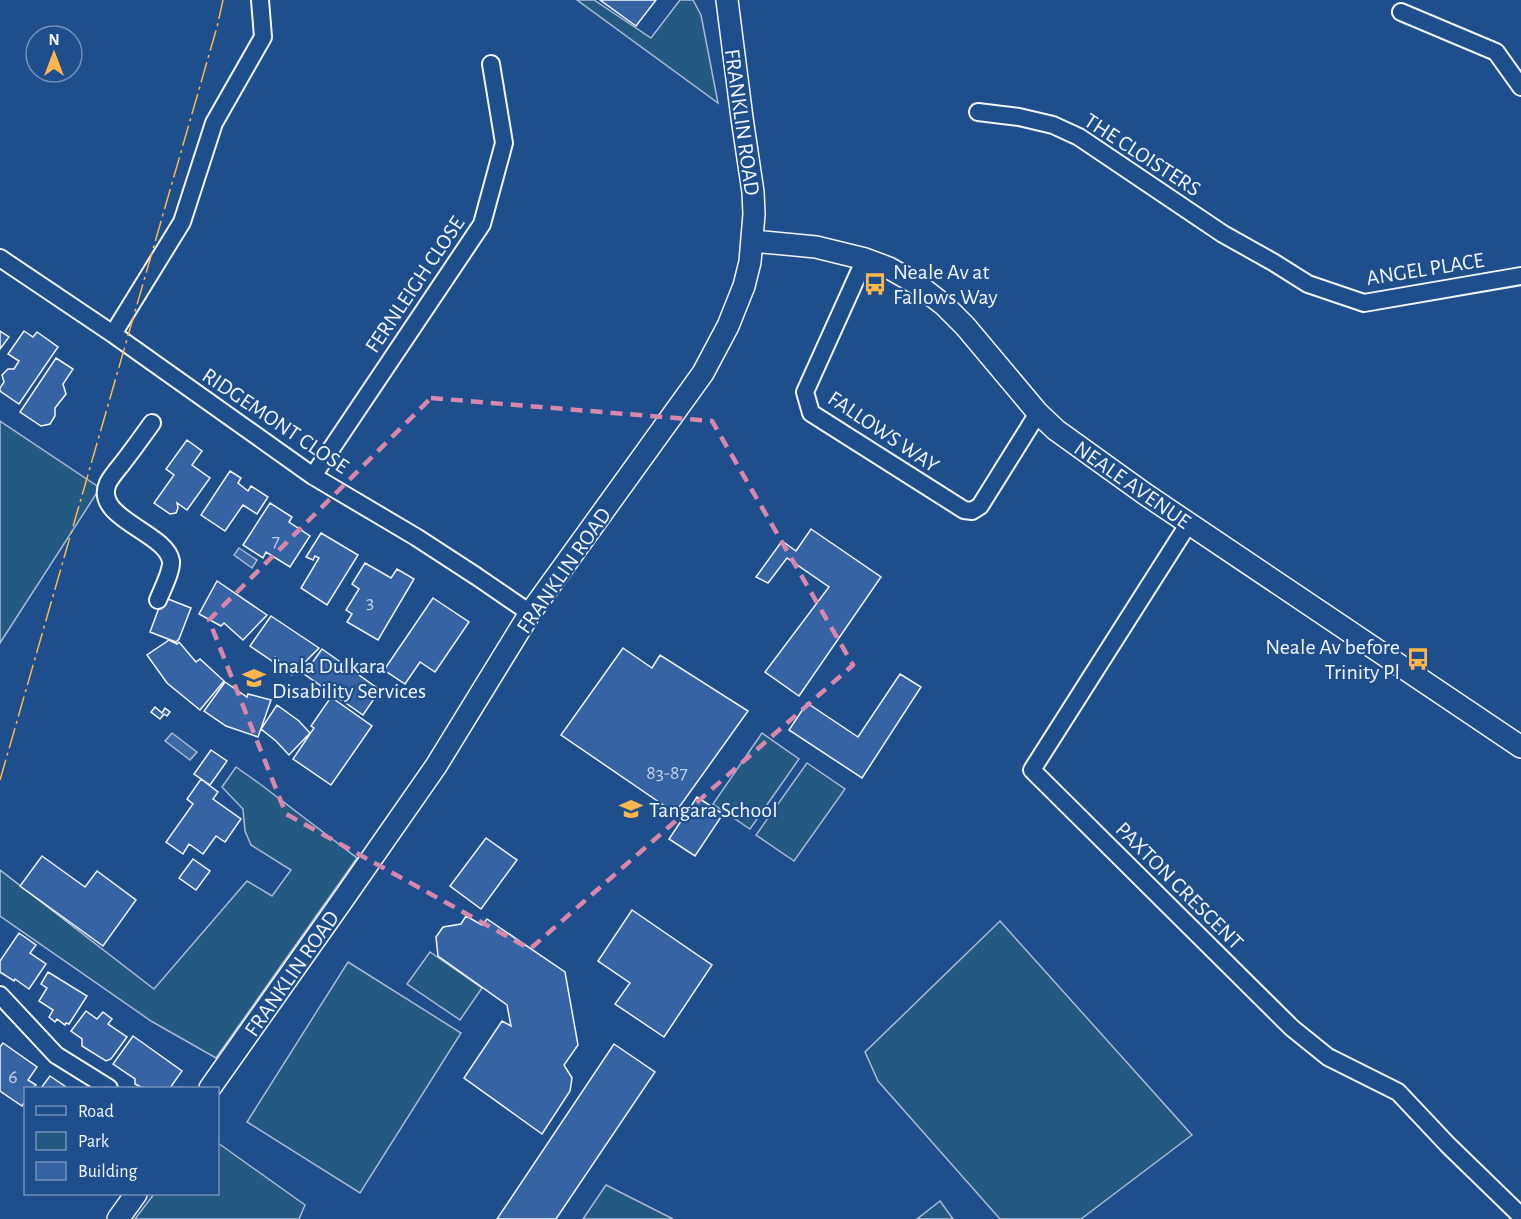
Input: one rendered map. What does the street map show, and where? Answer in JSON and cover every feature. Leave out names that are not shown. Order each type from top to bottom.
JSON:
[{"type":"street","points":[[113,334],[182,222],[214,123],[263,37],[260,0]]},
{"type":"street","name":"FRANKLIN ROAD","points":[[211,1087],[436,766],[530,614],[703,373],[728,326],[744,286],[750,262],[753,240],[753,192],[727,0]]},
{"type":"street","points":[[1401,12],[1496,52],[1521,87]]},
{"type":"street","name":"FERNLEIGH CLOSE","points":[[313,476],[482,224],[504,144],[491,63]]},
{"type":"street","name":"THE CLOISTERS","points":[[978,112],[1020,117],[1053,125],[1079,137],[1223,234],[1273,262]]},
{"type":"street","name":"NEALE AVENUE","points":[[753,240],[816,247],[865,259],[889,268],[917,284],[944,305],[965,326],[1038,413],[1056,430],[1145,494],[1519,741]]},
{"type":"street","name":"RIDGEMONT CLOSE","points":[[0,258],[113,334],[313,476],[416,537],[530,614]]},
{"type":"street","name":"FALLOWS WAY","points":[[865,259],[805,392],[811,413],[963,510],[972,511],[980,506],[1038,413]]},
{"type":"street","name":"ANGEL PLACE","points":[[1273,262],[1308,284],[1364,303],[1521,276]]},
{"type":"street","points":[[152,423],[107,484],[105,497],[110,506],[165,549],[170,558],[171,566],[158,600]]},
{"type":"street","name":"PAXTON CRESCENT","points":[[1189,523],[1032,770],[1292,1028],[1328,1057],[1398,1092],[1448,1145],[1521,1216]]},
{"type":"street","points":[[0,995],[56,1055],[106,1087]]},
{"type":"street","points":[[118,1219],[135,1195]]},
{"type":"highlighted area","points":[[431,398],[712,421],[853,665],[530,949],[286,814],[209,620]]},
{"type":"green space","points":[[577,0],[594,0],[651,38],[680,0],[693,0],[701,15],[718,103]]},
{"type":"green space","points":[[0,421],[100,488],[0,643]]},
{"type":"green space","points":[[762,733],[799,759],[750,829],[713,804]]},
{"type":"green space","points":[[807,763],[845,789],[794,861],[756,835]]},
{"type":"green space","points":[[236,767],[357,858],[216,1058],[151,1021],[0,916],[0,870],[154,989],[247,881],[272,896],[291,870],[251,845],[245,831],[243,809],[222,787]]},
{"type":"green space","points":[[1000,921],[1192,1135],[1081,1219],[1000,1219],[878,1081],[865,1052]]},
{"type":"green space","points":[[430,952],[482,988],[460,1020],[407,984]]},
{"type":"green space","points":[[348,962],[461,1033],[360,1193],[247,1122]]},
{"type":"green space","points":[[219,1144],[305,1205],[299,1219],[135,1219],[153,1195],[219,1195]]},
{"type":"green space","points":[[606,1185],[673,1219],[583,1219]]},
{"type":"green space","points":[[940,1201],[953,1219],[917,1219]]},
{"type":"shaded area","points":[[239,548],[257,560],[252,568],[234,555]]},
{"type":"shaded area","points":[[172,733],[197,752],[190,760],[165,741]]},
{"type":"building","points":[[600,0],[656,0],[636,26]]},
{"type":"building","points":[[0,331],[9,337],[0,349]]},
{"type":"building","points":[[24,331],[33,337],[37,332],[58,347],[19,404],[0,391],[0,388],[4,382],[2,375],[8,369],[14,369],[19,361],[8,354]]},
{"type":"building","points":[[56,358],[73,369],[63,384],[66,394],[55,408],[55,416],[50,424],[41,426],[20,412]]},
{"type":"building","points":[[187,440],[202,451],[192,465],[210,478],[187,510],[177,503],[176,513],[170,514],[154,503],[174,475],[166,469]]},
{"type":"building","points":[[230,471],[241,478],[238,483],[248,491],[251,486],[268,497],[257,514],[243,505],[225,531],[201,515]]},
{"type":"building","points":[[270,503],[292,517],[289,522],[310,536],[290,567],[266,552],[263,558],[243,545]]},
{"type":"building","points":[[811,529],[881,577],[799,696],[765,672],[829,587],[787,558],[768,583],[756,577],[782,541],[796,551]]},
{"type":"building","points":[[321,533],[358,555],[327,605],[301,588],[319,558],[315,556],[313,560],[306,557]]},
{"type":"building","points":[[365,563],[391,578],[397,569],[414,579],[378,640],[347,622],[352,614],[346,610],[359,589],[352,584]]},
{"type":"building","points":[[217,581],[267,615],[243,640],[224,623],[221,626],[199,614]]},
{"type":"building","points":[[163,597],[191,608],[176,642],[150,632]]},
{"type":"building","points":[[433,598],[469,622],[435,672],[420,662],[405,684],[384,670]]},
{"type":"building","points":[[271,616],[319,648],[292,675],[275,657],[272,661],[250,646]]},
{"type":"building","points":[[169,640],[177,644],[179,642],[196,662],[200,659],[224,681],[200,710],[167,683],[147,655]]},
{"type":"building","points":[[623,648],[652,668],[660,655],[748,711],[675,813],[561,735]]},
{"type":"building","points":[[322,649],[380,690],[363,715],[304,674]]},
{"type":"building","points":[[900,674],[921,687],[862,778],[789,730],[807,703],[858,737]]},
{"type":"building","points":[[225,682],[247,697],[248,694],[271,700],[258,737],[226,726],[204,711]]},
{"type":"building","points":[[331,697],[372,726],[331,785],[293,759],[314,728],[311,726]]},
{"type":"building","points":[[277,705],[299,721],[310,733],[289,755],[261,729]]},
{"type":"building","points":[[155,707],[162,713],[165,708],[170,712],[167,716],[164,714],[160,719],[151,712]]},
{"type":"building","points":[[211,750],[227,761],[210,785],[194,774]]},
{"type":"building","points":[[201,779],[218,792],[213,799],[241,819],[225,842],[216,836],[203,854],[189,844],[183,854],[166,842],[193,804],[187,799]]},
{"type":"building","points":[[697,797],[723,814],[695,856],[669,839]]},
{"type":"building","points":[[486,838],[517,860],[481,909],[450,886]]},
{"type":"building","points":[[42,856],[85,887],[97,871],[136,900],[103,946],[20,886]]},
{"type":"building","points":[[193,859],[210,871],[196,890],[179,878]]},
{"type":"building","points":[[632,910],[712,965],[664,1037],[615,1004],[630,983],[598,961]]},
{"type":"building","points":[[466,916],[482,925],[487,919],[565,972],[578,1045],[564,1065],[572,1078],[570,1091],[542,1134],[464,1078],[502,1021],[511,1026],[507,1005],[438,956],[436,937],[443,927],[461,924]]},
{"type":"building","points":[[19,933],[36,945],[30,953],[46,964],[29,989],[0,972],[0,961]]},
{"type":"building","points":[[48,972],[87,996],[69,1024],[65,1025],[57,1019],[55,1022],[49,1017],[53,1010],[39,1001],[47,988],[41,984]]},
{"type":"building","points":[[86,1011],[97,1019],[103,1012],[112,1019],[108,1024],[127,1037],[111,1059],[106,1061],[82,1046],[82,1039],[71,1031]]},
{"type":"building","points":[[133,1036],[182,1071],[171,1087],[141,1087],[135,1084],[135,1079],[113,1064]]},
{"type":"building","points":[[3,1043],[37,1067],[28,1080],[36,1085],[24,1087],[22,1106],[0,1091],[0,1047]]},
{"type":"building","points":[[614,1044],[655,1072],[556,1219],[497,1219]]},
{"type":"building","points":[[50,1076],[66,1087],[42,1087]]},
{"type":"power","points":[[0,780],[223,0]]},
{"type":"place","name":"Neale Av at Fallows Way","points":[[875,284]]},
{"type":"place","name":"Neale Av before Trinity Pl","points":[[1418,659]]},
{"type":"place","name":"Inala Dulkara Disability Services","points":[[254,678]]},
{"type":"place","name":"Tangara School","points":[[631,809]]}]
